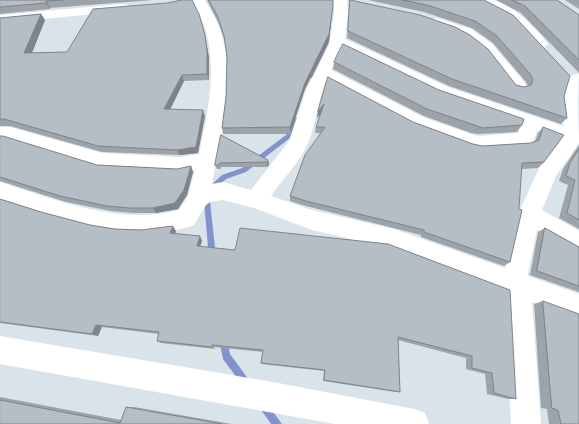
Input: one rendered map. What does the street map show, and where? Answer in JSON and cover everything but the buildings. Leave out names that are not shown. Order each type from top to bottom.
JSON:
[{"type":"street","points":[[0,191],[55,209],[121,223],[159,224],[186,218],[208,195],[207,160],[214,124],[219,70],[211,25],[191,0]]},
{"type":"street","points":[[256,200],[298,143],[314,90],[337,41],[342,13],[341,0],[358,3]]},
{"type":"street","points":[[482,0],[515,17],[547,52]]},
{"type":"street","points":[[0,19],[138,7]]},
{"type":"street","points":[[424,17],[466,32],[482,43],[487,47],[519,87]]},
{"type":"street","points":[[337,41],[442,91],[573,137]]},
{"type":"street","points":[[322,72],[418,122],[469,141],[478,143],[525,140],[530,123]]},
{"type":"street","points":[[526,424],[520,296],[515,283],[529,214],[547,172],[573,137],[569,102],[573,78]]},
{"type":"street","points":[[0,134],[10,134],[102,161],[180,165],[207,160]]},
{"type":"street","points":[[208,195],[256,200],[312,220],[394,239],[579,307]]},
{"type":"street","points":[[529,214],[579,243]]},
{"type":"street","points":[[0,350],[273,396],[414,424]]},
{"type":"waterway","points":[[313,77],[328,43],[319,41]]},
{"type":"waterway","points":[[212,257],[207,201],[210,190],[224,177],[244,170],[288,136],[297,119]]},
{"type":"waterway","points":[[223,339],[226,356],[246,383]]},
{"type":"waterway","points":[[262,404],[277,424]]}]
